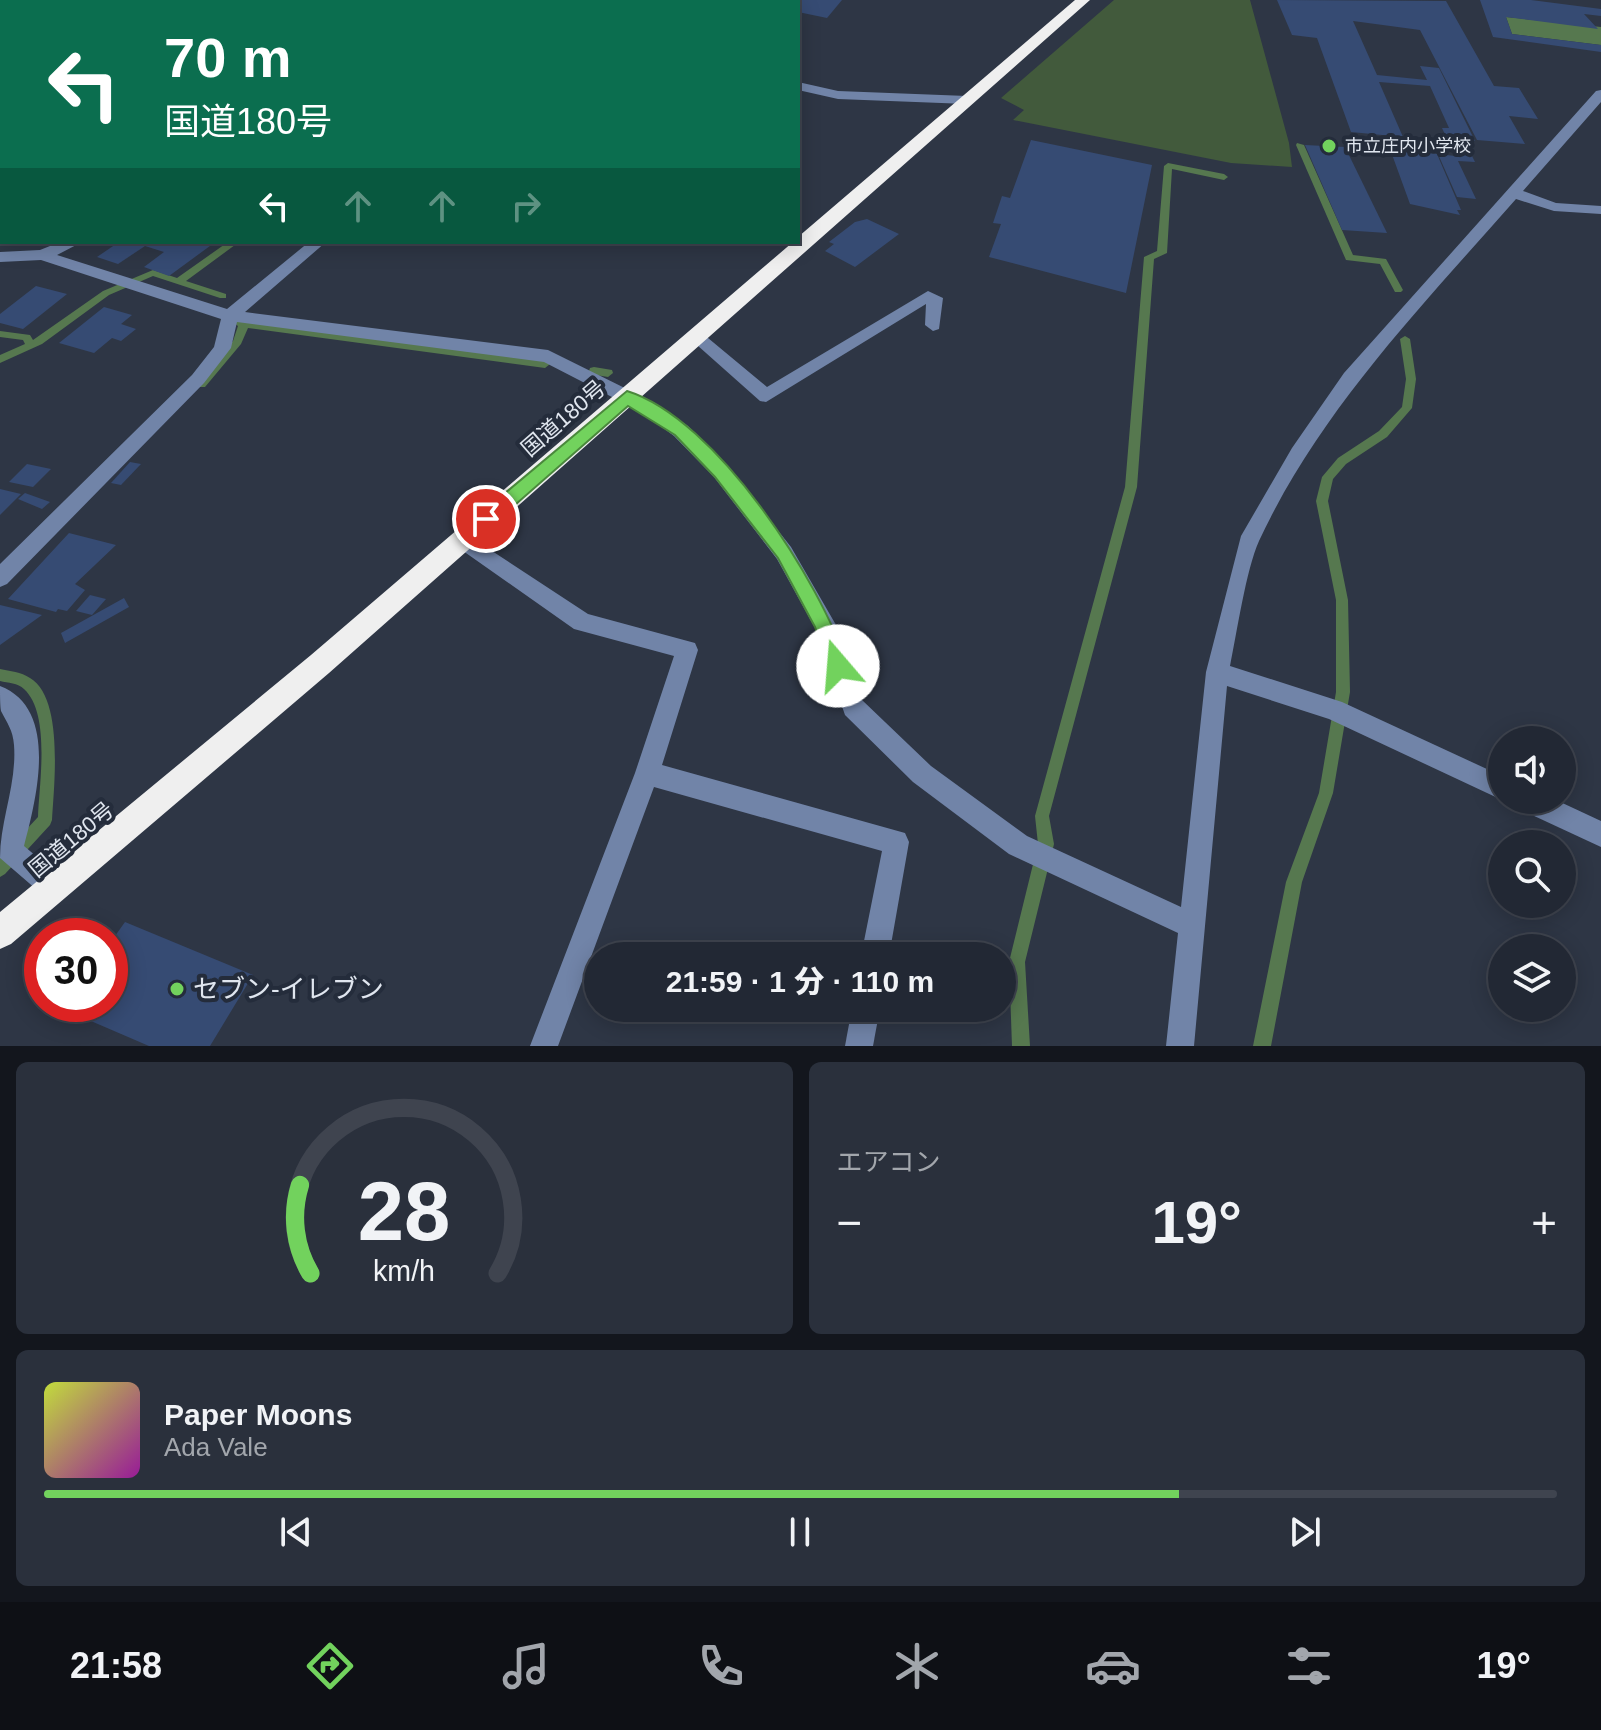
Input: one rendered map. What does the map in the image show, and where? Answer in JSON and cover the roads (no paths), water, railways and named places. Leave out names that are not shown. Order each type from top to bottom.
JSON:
[{"type":"highway","name":"国道180号","points":[[0,933],[463,540],[1083,0]]},
{"type":"street","points":[[800,86],[838,95],[967,100]]},
{"type":"street","points":[[1180,1046],[1217,672],[1248,542],[1299,453],[1350,377],[1601,94]]},
{"type":"street","points":[[1513,193],[1554,207],[1601,210]]},
{"type":"street","points":[[0,257],[42,255],[69,244]]},
{"type":"street","points":[[0,578],[198,379],[222,348],[230,316],[316,244]]},
{"type":"street","points":[[42,255],[230,316],[548,356],[627,397],[681,431],[721,472],[784,553],[825,625],[853,707],[922,774],[1018,845],[1192,926]]},
{"type":"street","points":[[696,337],[766,396],[928,296],[935,298],[933,325]]},
{"type":"street","points":[[463,540],[582,622],[687,650],[647,773],[544,1046]]},
{"type":"street","points":[[1217,672],[1339,713],[1488,782]]},
{"type":"street","points":[[0,697],[8,700],[23,729],[26,762],[16,856],[53,887]]},
{"type":"street","points":[[647,773],[896,842],[878,942]]},
{"type":"street","points":[[1558,814],[1601,834]]},
{"type":"street","points":[[859,1046],[863,1022]]},
{"type":"waterway","points":[[1300,145],[1349,258],[1383,261],[1398,290]]},
{"type":"waterway","points":[[1021,1046],[1017,962],[1046,844],[1042,816],[1131,487],[1149,257],[1162,253],[1168,166],[1224,177]]},
{"type":"waterway","points":[[178,282],[231,244]]},
{"type":"waterway","points":[[0,359],[38,342],[106,293],[153,273],[178,282]]},
{"type":"waterway","points":[[178,282],[223,296]]},
{"type":"waterway","points":[[239,323],[545,364]]},
{"type":"waterway","points":[[201,384],[237,342],[244,325]]},
{"type":"waterway","points":[[0,334],[26,337],[31,345]]},
{"type":"waterway","points":[[1262,1046],[1294,882],[1326,793],[1343,692],[1342,600],[1322,501],[1328,477],[1342,461],[1383,434],[1407,408],[1411,379],[1405,339]]},
{"type":"waterway","points":[[594,371],[608,373]]},
{"type":"waterway","points":[[0,675],[26,683],[38,697],[47,730],[48,749],[45,820],[0,869]]},
{"type":"place","name":"市立庄内小学校","points":[[1329,146]]},
{"type":"place","name":"セブン-イレブン","points":[[177,989]]}]
